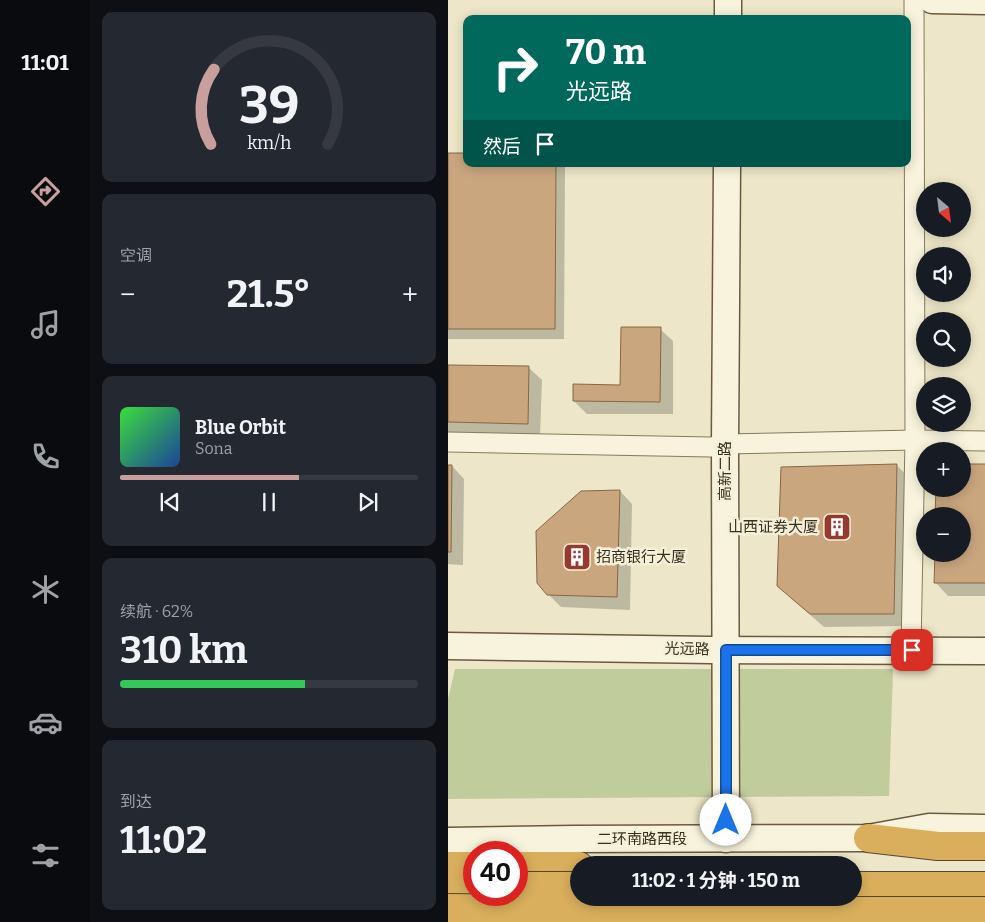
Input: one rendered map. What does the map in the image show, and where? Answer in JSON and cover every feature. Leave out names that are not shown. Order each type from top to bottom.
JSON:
[{"type":"highway","points":[[868,838],[938,846],[986,846]]},
{"type":"highway","points":[[448,866],[463,866]]},
{"type":"highway","points":[[528,866],[570,866]]},
{"type":"highway","points":[[448,886],[463,886]]},
{"type":"highway","points":[[528,886],[570,886]]},
{"type":"highway","points":[[862,886],[986,886]]},
{"type":"highway","points":[[448,908],[684,911],[986,911]]},
{"type":"highway","points":[[654,922],[684,911]]},
{"type":"street","points":[[712,0],[712,15]]},
{"type":"street","points":[[728,0],[728,15]]},
{"type":"street","points":[[912,650],[915,440],[914,0]]},
{"type":"street","points":[[932,0],[986,1]]},
{"type":"street","name":"高新二路","points":[[711,167],[718,445],[718,839]]},
{"type":"street","name":"高新二路","points":[[718,445],[727,167]]},
{"type":"street","points":[[448,442],[718,445],[986,440]]},
{"type":"street","name":"光远路","points":[[448,646],[986,651]]},
{"type":"street","name":"二环南路西段","points":[[448,841],[868,838],[929,827],[986,828]]},
{"type":"green space","points":[[455,669],[893,669],[889,796],[448,799],[448,699]]},
{"type":"building","points":[[448,153],[463,153],[463,167],[556,167],[555,329],[448,329]]},
{"type":"building","points":[[621,327],[661,327],[660,402],[573,401],[573,384],[620,385]]},
{"type":"building","points":[[448,365],[529,366],[528,424],[448,422]]},
{"type":"building","name":"山西证券大厦","points":[[897,464],[894,614],[810,614],[777,586],[781,467]]},
{"type":"building","points":[[971,464],[986,464],[986,583],[934,583],[935,562],[971,562],[971,507],[935,507],[936,497],[971,497]]},
{"type":"building","points":[[448,465],[452,465],[451,552],[448,552]]},
{"type":"building","name":"招商银行大厦","points":[[620,490],[617,597],[547,595],[537,583],[536,531],[581,491]]},
{"type":"place","name":"山西证券大厦","points":[[837,527]]},
{"type":"place","name":"招商银行大厦","points":[[577,557]]},
{"type":"route","points":[[726,820],[726,650],[912,650]]}]
